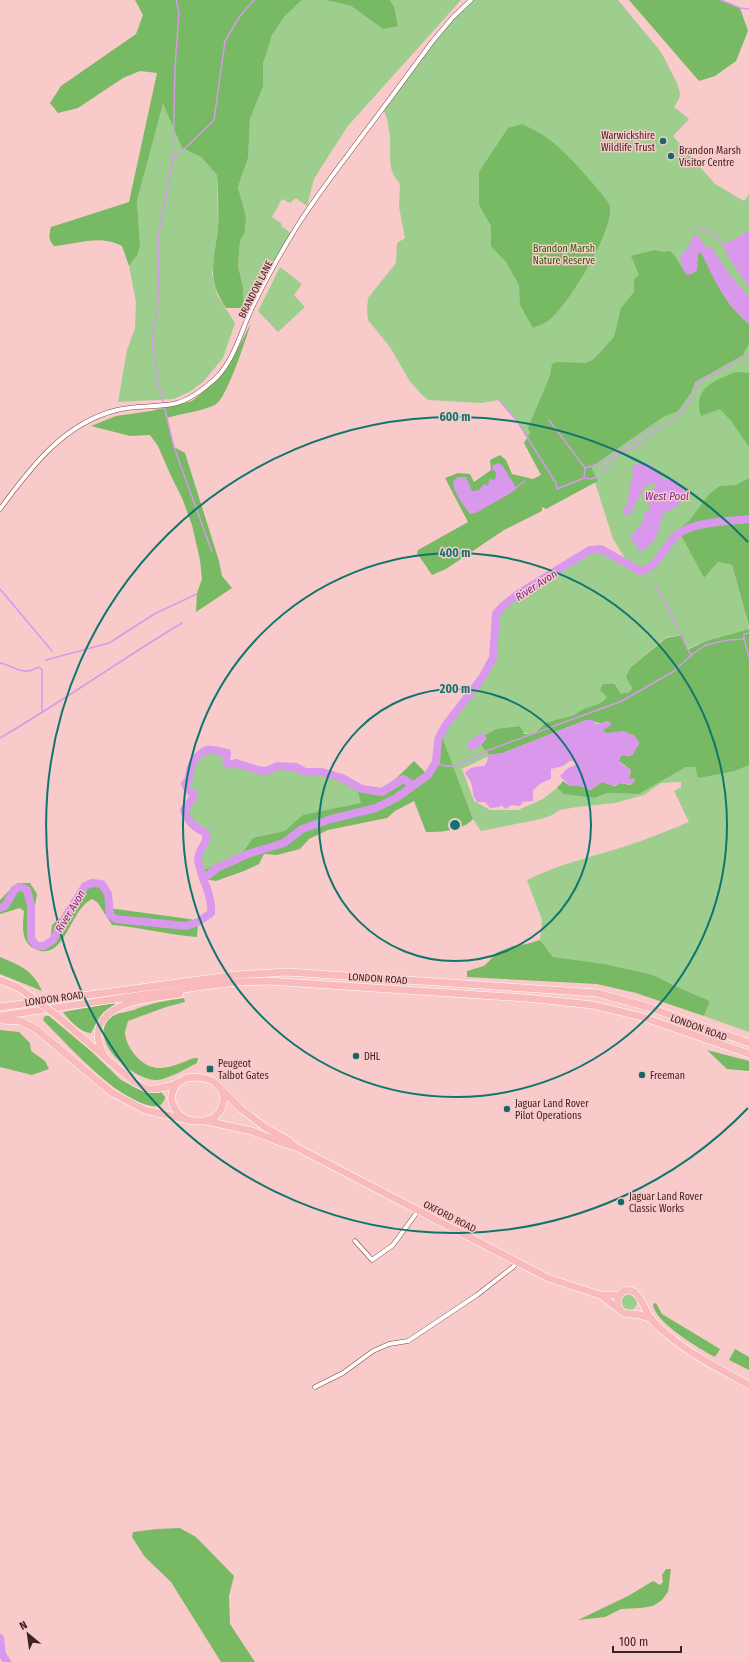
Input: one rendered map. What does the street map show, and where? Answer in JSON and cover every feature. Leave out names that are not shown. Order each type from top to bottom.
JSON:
[{"type":"highway","name":"LONDON ROAD","points":[[0,1007],[236,975],[287,972],[597,993],[648,1006],[749,1043]]},
{"type":"highway","points":[[0,980],[19,988],[56,1015],[127,1077],[147,1089],[165,1088],[186,1078],[194,1077],[213,1081],[221,1089],[224,1099],[221,1110],[215,1117],[204,1121],[186,1119],[145,1110],[125,1101],[111,1092],[36,1029],[20,1021],[0,1020]]},
{"type":"highway","name":"LONDON ROAD","points":[[0,1016],[211,985],[268,981],[568,1001],[617,1010],[749,1054]]},
{"type":"highway","points":[[104,1056],[98,1036],[99,1029],[105,1016],[114,1010],[128,1003],[195,991],[211,985]]},
{"type":"highway","points":[[180,1081],[172,1094],[172,1103],[177,1112],[186,1119]]},
{"type":"highway","name":"OXFORD ROAD","points":[[221,1089],[236,1105],[251,1117],[288,1140],[294,1146]]},
{"type":"highway","name":"OXFORD ROAD","points":[[204,1121],[252,1131],[294,1146],[548,1278],[600,1295],[619,1308]]},
{"type":"highway","points":[[652,1319],[632,1313],[624,1313],[619,1308],[617,1302],[619,1295],[625,1291],[632,1291],[638,1295],[652,1319],[669,1336],[685,1348],[749,1385]]},
{"type":"highway","name":"OXFORD ROAD","points":[[600,1295],[619,1295]]},
{"type":"highway","points":[[632,1313],[638,1310],[640,1300]]},
{"type":"street","name":"BRANDON LANE","points":[[0,509],[43,455],[72,430],[89,420],[116,410],[178,402],[191,397],[218,376],[233,353],[252,309],[277,263],[313,202],[432,42],[453,17],[471,0]]},
{"type":"street","points":[[355,1241],[372,1260],[393,1245],[418,1211]]},
{"type":"street","points":[[315,1387],[343,1373],[373,1351],[389,1344],[408,1341],[477,1295],[513,1267],[517,1262]]},
{"type":"green space","points":[[135,0],[302,0],[284,17],[272,35],[263,64],[263,86],[250,119],[248,158],[238,187],[246,217],[245,232],[240,241],[238,266],[243,287],[243,308],[226,308],[215,287],[213,278],[218,227],[217,175],[201,157],[182,148],[163,104],[137,201],[140,245],[138,254],[129,266],[122,246],[113,242],[97,240],[54,246],[50,239],[49,235],[51,227],[129,202],[157,73],[140,71],[123,78],[78,108],[58,113],[50,103],[61,86],[136,34],[143,15]]},
{"type":"green space","points":[[302,0],[326,0],[351,6],[383,29],[394,7],[390,0],[461,0],[347,127],[314,179],[307,206],[296,198],[290,203],[282,199],[272,217],[291,233],[246,310],[243,308],[243,287],[238,266],[240,240],[245,232],[246,218],[238,187],[248,158],[250,119],[263,83],[263,64],[272,35],[284,17]]},
{"type":"green space","points":[[326,0],[390,0],[394,7],[398,26],[383,29],[351,6]]},
{"type":"green space","name":"Brandon Marsh Nature Reserve","points":[[471,0],[618,0],[661,52],[677,83],[680,93],[679,99],[674,107],[689,119],[673,136],[715,184],[744,201],[749,194],[749,519],[690,527],[677,534],[681,536],[704,578],[718,562],[732,565],[749,629],[706,641],[687,649],[683,635],[666,637],[630,668],[627,677],[632,688],[630,692],[621,695],[616,684],[603,684],[607,697],[603,703],[587,708],[573,716],[550,721],[531,734],[524,733],[519,726],[509,727],[487,734],[482,745],[489,755],[462,769],[474,801],[490,810],[518,810],[543,799],[557,788],[564,794],[596,798],[608,793],[639,794],[686,767],[735,771],[749,765],[749,1032],[704,1016],[710,1001],[653,975],[553,957],[540,940],[542,920],[527,880],[562,866],[631,844],[689,822],[674,791],[681,787],[681,782],[661,783],[644,795],[615,803],[560,810],[541,819],[481,831],[473,819],[443,739],[438,740],[445,726],[482,678],[493,658],[496,614],[503,606],[518,594],[590,550],[601,549],[630,566],[613,539],[591,470],[551,476],[517,421],[499,400],[481,403],[428,400],[409,380],[390,347],[368,320],[368,298],[396,263],[397,243],[405,238],[399,207],[400,184],[394,176],[391,168],[390,137],[387,118],[383,109],[432,42]]},
{"type":"green space","points":[[629,0],[721,0],[740,8],[748,31],[736,61],[715,76],[699,81]]},
{"type":"green space","points":[[163,104],[182,148],[201,157],[217,175],[218,227],[212,274],[217,295],[235,323],[223,358],[203,382],[189,392],[174,399],[118,402],[127,350],[135,328],[136,302],[129,266],[138,254],[140,245],[137,201]]},
{"type":"green space","points":[[522,124],[548,138],[573,161],[605,198],[609,204],[610,214],[599,247],[578,283],[557,312],[547,321],[533,328],[520,305],[519,285],[506,262],[491,246],[491,226],[479,205],[479,172],[508,128]]},
{"type":"green space","points":[[654,250],[663,252],[670,251],[687,274],[698,260],[697,255],[701,252],[730,305],[749,325],[749,344],[743,355],[695,382],[691,393],[678,411],[663,417],[591,467],[598,481],[546,509],[542,507],[542,511],[504,530],[446,569],[432,575],[417,553],[418,550],[468,522],[445,478],[458,473],[470,474],[474,482],[491,470],[490,460],[500,455],[506,460],[512,474],[533,479],[541,475],[524,443],[530,433],[528,428],[550,376],[552,364],[557,362],[586,363],[594,359],[614,337],[621,308],[634,292],[634,279],[639,275],[631,256]]},
{"type":"green space","points":[[280,267],[302,284],[294,295],[305,307],[278,332],[258,311]]},
{"type":"green space","points":[[251,323],[236,367],[220,400],[215,405],[167,418],[174,447],[185,453],[219,561],[222,576],[232,588],[196,612],[197,593],[202,579],[200,560],[192,525],[182,498],[158,446],[150,435],[130,436],[91,426],[116,416],[151,411],[192,401],[216,381],[230,364]]},
{"type":"green space","points":[[736,372],[749,373],[749,447],[732,422],[720,409],[701,416],[699,406],[700,398],[707,386],[720,378]]},
{"type":"green space","points":[[749,478],[749,627],[732,565],[718,562],[704,578],[678,530],[689,521],[710,493],[720,486],[736,485]]},
{"type":"green space","points":[[749,629],[749,765],[735,771],[698,778],[695,767],[686,767],[639,794],[608,793],[595,798],[564,794],[557,788],[563,781],[570,786],[580,786],[590,790],[602,782],[615,786],[620,783],[630,785],[635,781],[629,779],[631,770],[619,761],[620,757],[624,755],[629,756],[639,743],[630,734],[621,732],[606,733],[603,730],[608,721],[599,723],[586,720],[503,753],[489,755],[481,745],[486,739],[485,735],[497,729],[519,726],[523,730],[524,734],[533,733],[553,720],[572,716],[584,709],[600,703],[607,697],[600,690],[603,684],[615,684],[621,694],[630,692],[632,688],[626,677],[630,668],[666,638],[683,635],[687,650],[706,641]]},
{"type":"green space","points":[[443,739],[473,819],[463,826],[445,831],[426,832],[414,801],[395,811],[387,818],[328,830],[309,839],[300,849],[277,855],[264,854],[259,864],[244,871],[216,881],[203,879],[201,872],[243,852],[253,838],[285,831],[303,815],[361,803],[357,788],[382,792],[414,761],[428,775],[436,762],[438,740]]},
{"type":"green space","points":[[208,750],[227,753],[226,762],[229,765],[236,763],[266,771],[278,766],[296,767],[305,772],[322,772],[342,778],[362,789],[382,792],[403,779],[413,785],[331,819],[203,879],[198,854],[199,850],[207,839],[207,836],[206,833],[192,824],[184,810],[194,795],[185,784],[194,762],[201,754]]},
{"type":"green space","points":[[18,883],[30,883],[37,894],[35,923],[31,939],[37,946],[44,946],[50,943],[52,925],[69,911],[85,887],[94,884],[102,884],[108,894],[108,908],[190,919],[198,922],[197,937],[112,925],[98,903],[92,899],[84,905],[60,942],[53,949],[45,951],[35,949],[30,946],[25,938],[23,927],[24,911],[20,908],[0,914],[0,900]]},
{"type":"green space","points":[[540,940],[553,957],[604,964],[653,975],[710,1001],[704,1016],[636,993],[597,984],[467,977],[467,971],[484,966],[498,952],[513,946]]},
{"type":"green space","points":[[0,957],[20,966],[30,973],[42,991],[0,974]]},
{"type":"green space","points":[[184,998],[185,1002],[166,1007],[128,1021],[125,1032],[126,1039],[128,1045],[136,1056],[151,1067],[162,1068],[176,1065],[194,1058],[198,1058],[197,1063],[168,1077],[158,1080],[149,1079],[138,1075],[128,1068],[110,1050],[105,1039],[104,1029],[108,1020],[113,1016],[154,1003]]},
{"type":"green space","points":[[114,1003],[115,1005],[103,1013],[91,1033],[83,1031],[79,1028],[63,1012]]},
{"type":"green space","points":[[45,1016],[49,1016],[92,1052],[121,1080],[138,1089],[161,1092],[165,1097],[164,1102],[159,1105],[152,1106],[138,1102],[123,1094],[79,1057],[43,1020]]},
{"type":"green space","points":[[0,1030],[19,1032],[30,1043],[31,1051],[45,1061],[49,1069],[32,1075],[0,1067]]},
{"type":"green space","points":[[707,1050],[749,1061],[749,1071],[727,1069]]},
{"type":"green space","points":[[626,1294],[632,1294],[637,1299],[635,1308],[632,1310],[626,1310],[621,1305],[621,1299]]},
{"type":"green space","points":[[656,1303],[662,1314],[720,1349],[715,1357],[699,1348],[669,1327],[655,1311],[653,1304]]},
{"type":"green space","points":[[735,1349],[749,1357],[749,1370],[729,1360]]},
{"type":"green space","points":[[180,1528],[196,1537],[234,1576],[229,1596],[230,1624],[255,1662],[221,1662],[171,1582],[144,1556],[132,1537],[133,1532]]},
{"type":"green space","points":[[666,1569],[671,1569],[668,1592],[662,1600],[653,1606],[621,1609],[605,1617],[578,1620],[628,1596],[653,1581],[660,1585],[663,1582],[662,1575]]},
{"type":"water","points":[[749,231],[749,288],[729,258],[723,245]]},
{"type":"water","points":[[696,235],[701,239],[704,246],[712,248],[730,275],[749,297],[749,323],[733,309],[715,281],[701,252],[698,255],[697,270],[692,274],[687,275],[682,267],[680,257],[689,246],[693,236]]},
{"type":"water","points":[[499,463],[502,465],[514,484],[516,490],[476,513],[470,514],[457,494],[453,481],[458,477],[466,477],[472,491],[479,490],[484,484],[488,486],[489,479],[495,480],[496,472],[492,469],[493,465]]},
{"type":"water","name":"West Pool","points":[[646,463],[653,466],[664,480],[674,479],[691,492],[684,495],[678,506],[663,514],[654,540],[640,552],[630,537],[644,521],[643,514],[650,510],[650,505],[643,499],[644,495],[657,486],[654,483],[647,485],[642,490],[643,493],[641,493],[629,516],[625,515],[623,510],[628,504],[629,489],[633,476],[632,468],[637,464]]},
{"type":"water","points":[[586,720],[592,720],[597,724],[611,721],[610,726],[603,730],[606,733],[624,731],[636,737],[639,744],[632,756],[624,755],[620,757],[619,761],[631,770],[629,779],[634,778],[635,781],[633,783],[620,783],[613,786],[602,782],[590,790],[580,786],[570,786],[560,776],[568,768],[576,765],[576,761],[570,761],[563,766],[551,769],[551,779],[541,783],[533,790],[533,801],[523,802],[520,806],[511,805],[506,809],[501,805],[499,807],[490,808],[485,802],[477,802],[474,797],[471,782],[465,773],[469,769],[484,766],[487,762],[488,755],[503,753]]},
{"type":"water","points":[[482,733],[485,735],[485,741],[479,747],[470,750],[467,746],[469,741]]},
{"type":"waterway","points":[[176,0],[179,12],[175,67],[173,160],[158,237],[159,294],[152,341],[158,381],[174,447],[212,552]]},
{"type":"waterway","points":[[174,159],[214,120],[225,41],[240,16],[254,0]]},
{"type":"waterway","points":[[721,0],[740,8],[749,9]]},
{"type":"waterway","points":[[697,228],[713,232],[723,245]]},
{"type":"waterway","points":[[499,400],[517,421],[556,483],[557,489],[584,478],[591,479],[597,477],[618,455],[641,443],[680,414],[693,395],[697,383],[749,354]]},
{"type":"waterway","points":[[549,420],[585,468],[584,478]]},
{"type":"waterway","points":[[585,468],[598,464],[656,425]]},
{"type":"waterway","points":[[515,488],[525,481]]},
{"type":"waterway","name":"River Avon","points":[[203,879],[217,868],[248,854],[284,843],[302,829],[331,819],[376,808],[396,798],[428,775],[436,762],[438,740],[445,726],[482,678],[493,658],[496,614],[503,606],[518,594],[590,550],[601,549],[640,571],[652,565],[677,535],[691,527],[711,523],[749,519]]},
{"type":"waterway","points":[[655,586],[667,606],[691,656]]},
{"type":"waterway","points":[[0,589],[52,651]]},
{"type":"waterway","points":[[46,660],[109,643],[156,613],[197,594]]},
{"type":"waterway","points":[[0,738],[182,623]]},
{"type":"waterway","points":[[436,762],[444,766],[456,766],[489,750],[622,701],[674,671],[694,653],[706,645],[728,640],[744,639],[744,634],[749,633]]},
{"type":"waterway","points":[[744,639],[749,657]]},
{"type":"waterway","points":[[0,663],[23,671],[33,670],[39,667],[42,670],[42,713]]},
{"type":"waterway","name":"River Avon","points":[[0,908],[5,906],[15,889],[21,887],[27,890],[31,906],[31,939],[37,946],[44,946],[53,940],[85,886],[92,883],[102,884],[108,894],[110,915],[116,919],[186,926],[198,922],[211,913],[210,900],[198,859],[198,855],[207,837],[206,833],[192,824],[184,810],[194,795],[185,784],[189,779],[190,770],[196,758],[207,750],[227,753],[226,762],[229,765],[236,763],[266,771],[278,766],[296,767],[305,772],[322,772],[342,778],[362,789],[382,792],[403,779],[413,785]]},
{"type":"waterway","name":"River Avon","points":[[0,1638],[2,1654],[7,1662]]},
{"type":"place","name":"Warwickshire Wildlife Trust","points":[[663,141]]},
{"type":"place","name":"Brandon Marsh Visitor Centre","points":[[671,156]]},
{"type":"place","name":"DHL","points":[[356,1056]]},
{"type":"place","name":"Peugeot Talbot Gates","points":[[210,1069]]},
{"type":"place","name":"Freeman","points":[[642,1075]]},
{"type":"place","name":"Jaguar Land Rover Pilot Operations","points":[[507,1109]]},
{"type":"place","name":"Jaguar Land Rover Classic Works","points":[[621,1202]]}]
